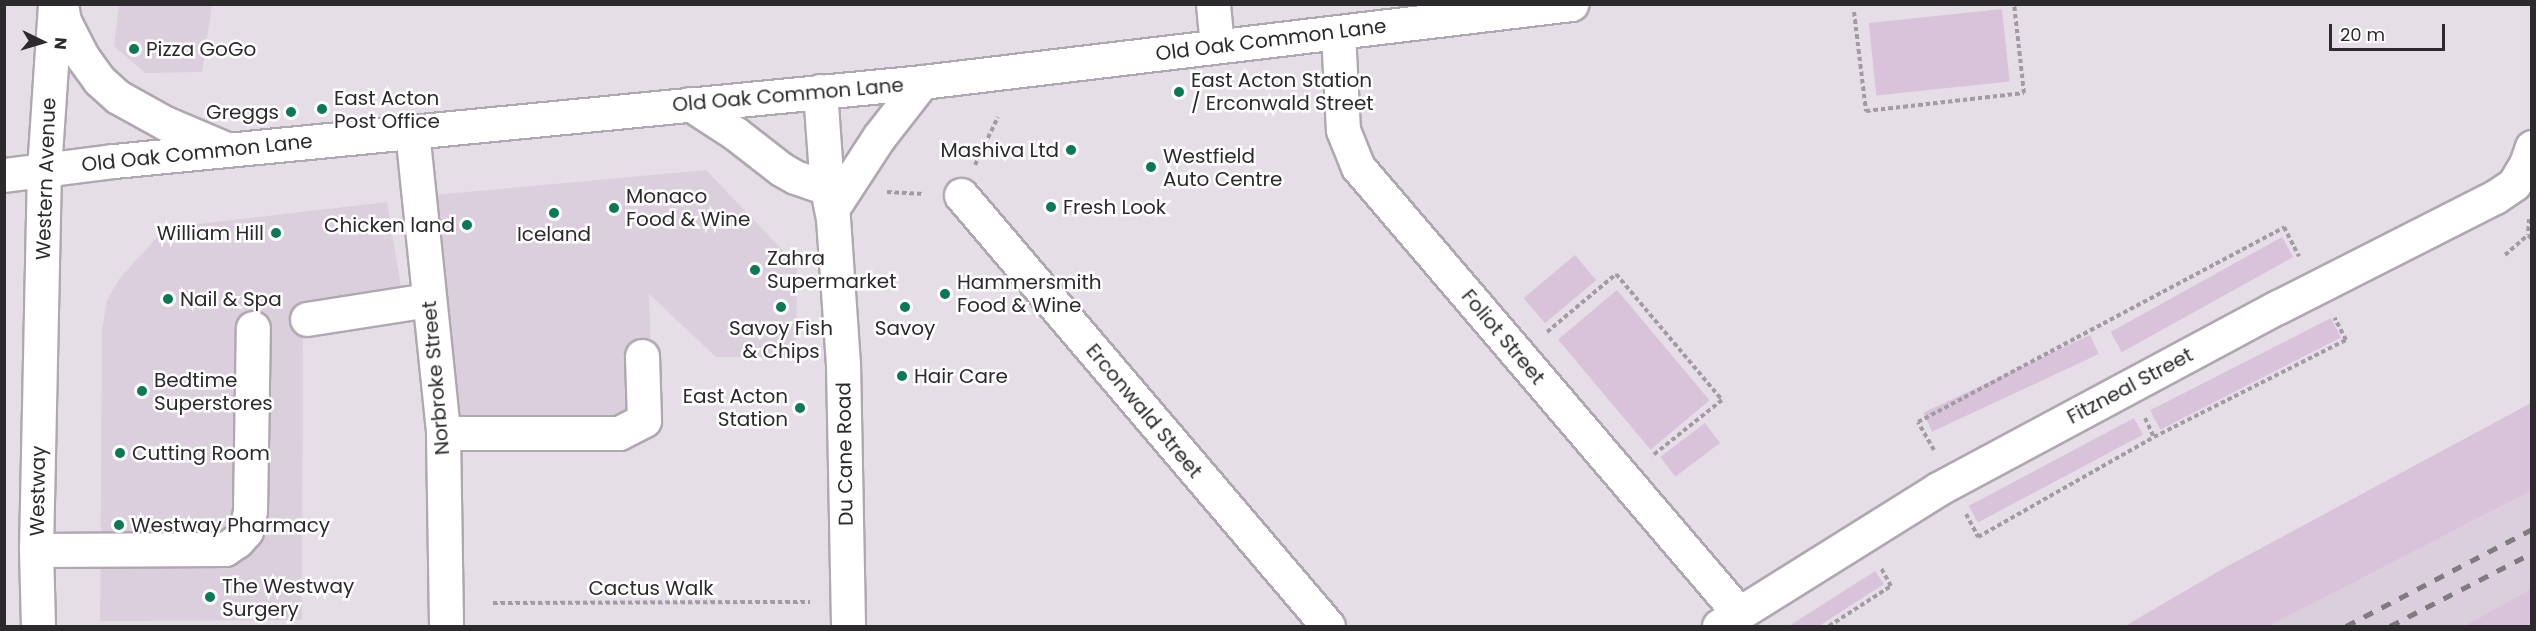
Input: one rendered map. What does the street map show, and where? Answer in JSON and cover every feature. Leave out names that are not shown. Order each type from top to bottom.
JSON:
[{"type":"main road","name":"Western Avenue","points":[[41,355],[44,170],[55,4]]},
{"type":"main road","points":[[61,4],[68,30],[81,55],[99,80],[118,97],[156,119],[226,149]]},
{"type":"main road","points":[[1213,4],[1216,46]]},
{"type":"main road","name":"Old Oak Common Lane","points":[[4,175],[226,149],[922,82],[1571,4]]},
{"type":"main road","name":"Foliot Street","points":[[1338,32],[1342,130],[1358,167],[1728,619]]},
{"type":"main road","points":[[690,104],[736,134],[781,169],[830,198],[922,82]]},
{"type":"main road","name":"Du Cane Road","points":[[820,91],[843,363],[848,627]]},
{"type":"main road","name":"Norbroke Street","points":[[411,131],[443,433],[446,627]]},
{"type":"main road","name":"Fitzneal Street","points":[[1728,619],[1938,489],[2278,307],[2495,197],[2514,184],[2526,164],[2532,147]]},
{"type":"main road","name":"Erconwald Street","points":[[961,195],[1328,627]]},
{"type":"main road","points":[[307,319],[429,300]]},
{"type":"main road","points":[[36,550],[225,549],[237,541],[246,531],[250,510],[253,328]]},
{"type":"main road","name":"Westway","points":[[38,627],[36,550],[41,355]]},
{"type":"main road","points":[[443,433],[619,433],[644,420],[642,356]]},
{"type":"path","points":[[1854,12],[1866,111],[2024,93],[2014,4]]},
{"type":"path","points":[[961,195],[998,117]]},
{"type":"path","points":[[2526,210],[2529,218],[2528,235],[2532,240]]},
{"type":"path","points":[[1937,454],[1918,422],[2284,227],[2302,262]]},
{"type":"path","points":[[2505,255],[2528,235]]},
{"type":"path","points":[[1544,334],[1616,274],[1722,400],[1651,457]]},
{"type":"path","points":[[1964,511],[1978,537],[2154,437],[2346,340],[2333,312]]},
{"type":"path","points":[[2140,409],[2154,437]]},
{"type":"path","points":[[1829,627],[1891,586],[1877,562]]},
{"type":"path","name":"Cactus Walk","points":[[493,603],[810,602]]},
{"type":"shaded area","points":[[119,5],[212,5],[202,72],[145,73],[114,46]]},
{"type":"shaded area","points":[[2002,9],[2010,82],[1876,96],[1869,23]]},
{"type":"shaded area","points":[[706,170],[797,265],[796,357],[716,357],[649,294],[654,439],[461,443],[433,195]]},
{"type":"shaded area","points":[[387,202],[405,312],[303,330],[302,620],[100,621],[102,329],[107,300],[120,278],[158,236],[172,227]]},
{"type":"shaded area","points":[[2282,237],[2293,257],[2122,352],[2111,332]]},
{"type":"shaded area","points":[[1575,255],[1596,280],[1545,323],[1524,298]]},
{"type":"shaded area","points":[[1617,290],[1710,400],[1651,450],[1558,339]]},
{"type":"shaded area","points":[[2331,318],[2341,338],[2160,430],[2150,410]]},
{"type":"shaded area","points":[[2090,335],[2099,354],[1932,432],[1923,413]]},
{"type":"shaded area","points":[[2531,403],[2531,491],[2269,626],[2125,626],[2226,567]]},
{"type":"shaded area","points":[[2134,418],[2143,435],[1978,523],[1969,506]]},
{"type":"shaded area","points":[[1705,423],[1720,443],[1675,477],[1660,457]]},
{"type":"shaded area","points":[[2531,491],[2531,589],[2464,626],[2269,626]]},
{"type":"shaded area","points":[[1875,571],[1884,584],[1819,626],[1789,626]]},
{"type":"shaded area","points":[[2531,589],[2531,626],[2464,626]]},
{"type":"railway","points":[[2346,626],[2532,529]]},
{"type":"railway","points":[[2390,626],[2532,553]]},
{"type":"place","name":"Pizza GoGo","points":[[134,49]]},
{"type":"place","name":"East Acton Station / Erconwald Street","points":[[1179,92]]},
{"type":"place","name":"East Acton Post Office","points":[[322,109]]},
{"type":"place","name":"Greggs","points":[[291,112]]},
{"type":"place","name":"Mashiva Ltd","points":[[1071,150]]},
{"type":"place","name":"Westfield Auto Centre","points":[[1151,167]]},
{"type":"place","name":"Fresh Look","points":[[1051,207]]},
{"type":"place","name":"Monaco Food & Wine","points":[[614,208]]},
{"type":"place","name":"Iceland","points":[[554,213]]},
{"type":"place","name":"Chicken land","points":[[467,225]]},
{"type":"place","name":"William Hill","points":[[276,233]]},
{"type":"place","name":"Zahra Supermarket","points":[[755,270]]},
{"type":"place","name":"Hammersmith Food & Wine","points":[[945,294]]},
{"type":"place","name":"Nail & Spa","points":[[168,299]]},
{"type":"place","name":"Savoy Fish & Chips","points":[[781,307]]},
{"type":"place","name":"Savoy","points":[[905,307]]},
{"type":"place","name":"Hair Care","points":[[902,376]]},
{"type":"place","name":"Bedtime Superstores","points":[[142,391]]},
{"type":"place","name":"East Acton Station","points":[[800,408]]},
{"type":"place","name":"Cutting Room","points":[[120,453]]},
{"type":"place","name":"Westway Pharmacy","points":[[119,525]]},
{"type":"place","name":"The Westway Surgery","points":[[210,597]]}]
